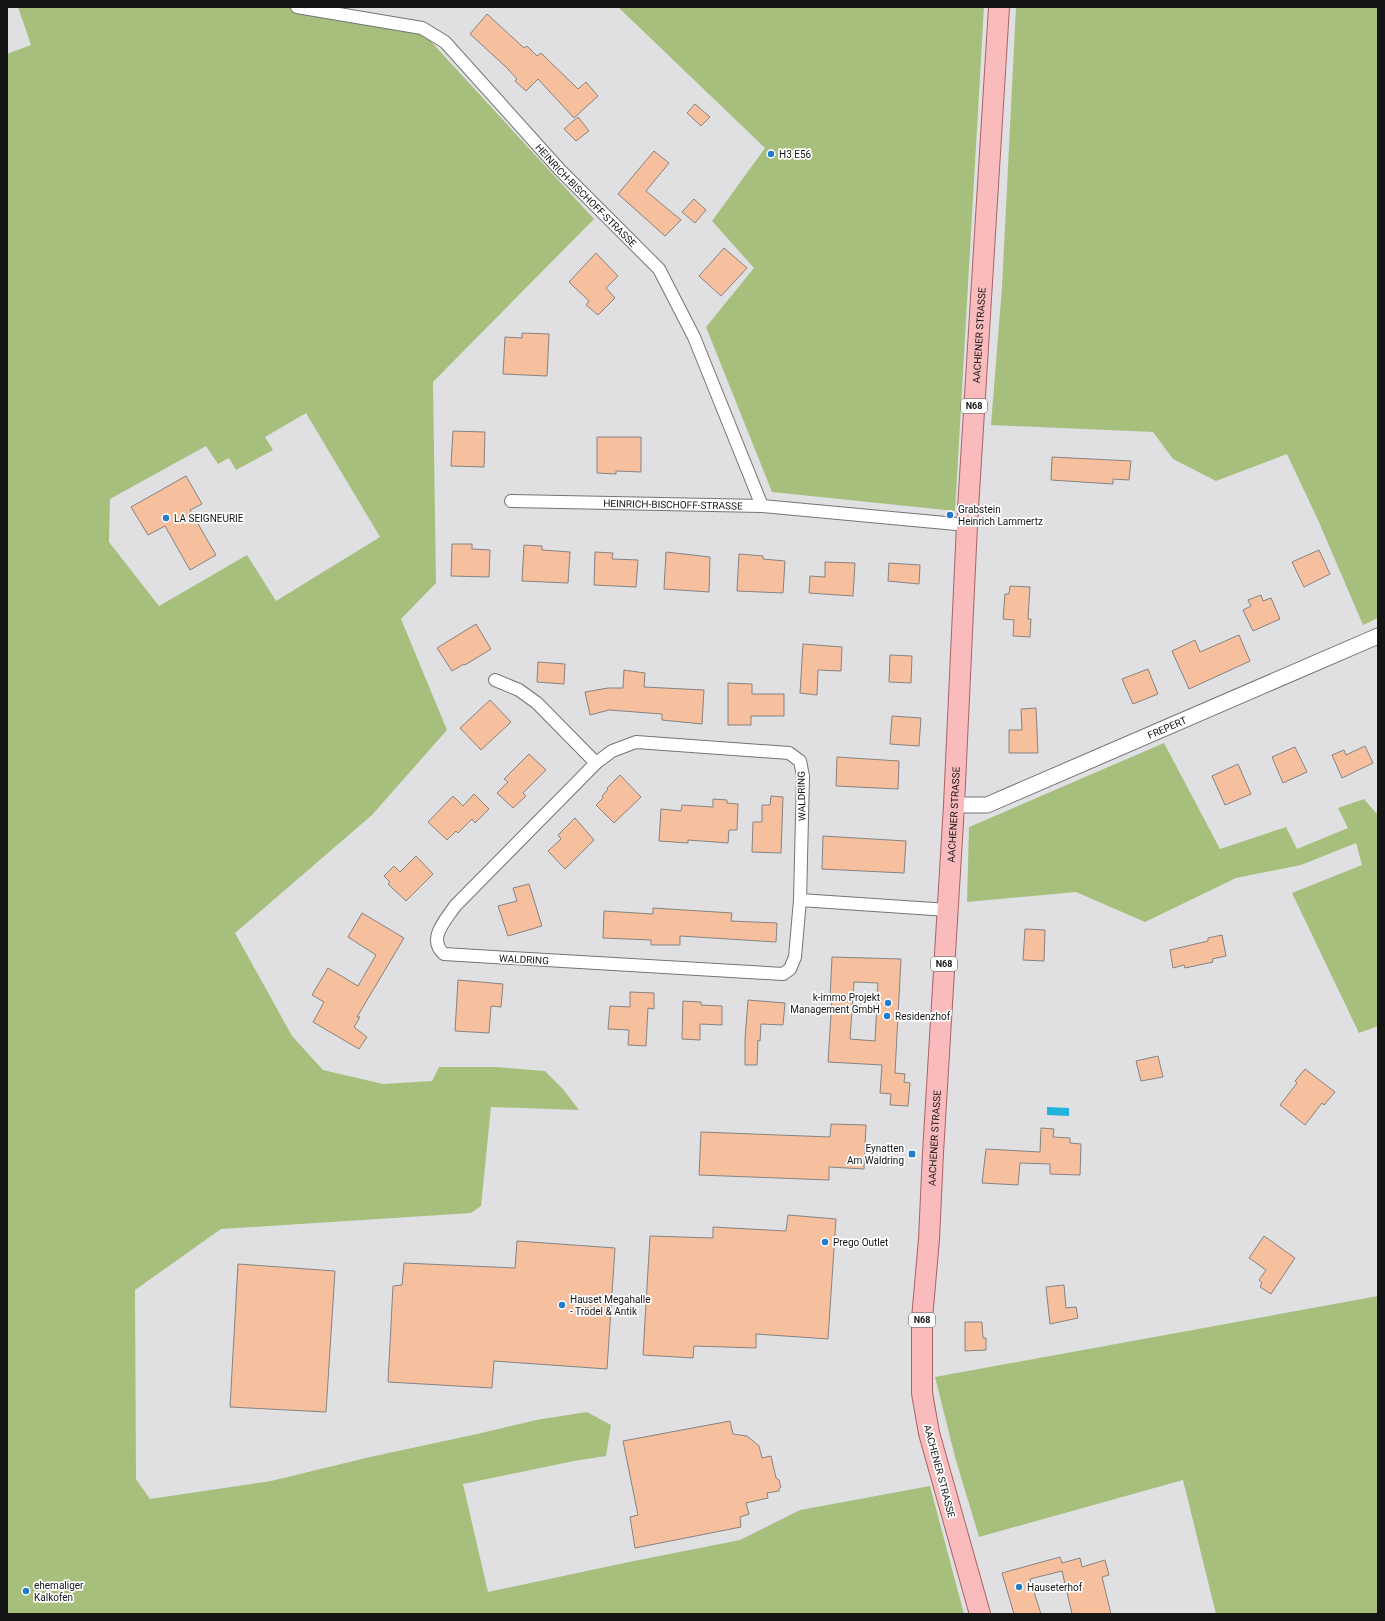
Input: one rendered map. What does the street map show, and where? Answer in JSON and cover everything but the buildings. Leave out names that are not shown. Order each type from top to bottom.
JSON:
[{"type":"main road","name":"AACHENER STRASSE","points":[[980,1614],[928,1433],[922,1393],[922,1319],[930,1232],[954,805],[967,525],[999,7]]},
{"type":"street","name":"HEINRICH-BISCHOFF-STRASSE","points":[[297,7],[422,28],[444,42],[560,170],[659,269],[694,337],[762,506]]},
{"type":"street","name":"HEINRICH-BISCHOFF-STRASSE","points":[[511,501],[762,506],[967,525]]},
{"type":"street","name":"FREPERT","points":[[954,805],[987,805],[1378,636]]},
{"type":"street","points":[[495,680],[519,690],[537,703],[596,763]]},
{"type":"street","name":"WALDRING","points":[[636,742],[789,753],[800,762],[803,776],[800,900],[795,957],[790,969],[783,974],[444,954],[438,949],[436,942],[439,928],[455,906],[596,763],[612,751],[636,742]]},
{"type":"street","points":[[800,900],[948,910]]},
{"type":"green space","points":[[18,7],[306,7],[424,34],[594,219],[433,382],[436,583],[401,619],[447,730],[372,815],[235,933],[292,1036],[323,1070],[383,1084],[432,1081],[439,1067],[495,1067],[545,1071],[562,1088],[579,1110],[491,1107],[481,1206],[471,1213],[221,1229],[135,1290],[136,1479],[150,1499],[271,1481],[536,1420],[587,1412],[611,1425],[606,1456],[574,1461],[463,1484],[488,1592],[740,1540],[800,1510],[930,1486],[964,1614],[7,1614],[7,54],[31,45]],"holes":[[[306,413],[380,537],[276,601],[247,555],[159,606],[109,542],[110,499],[206,446],[218,464],[229,458],[236,470],[273,450],[265,437]]]},
{"type":"green space","points":[[618,7],[984,7],[955,511],[772,492],[706,327],[754,268],[712,221],[765,148]]},
{"type":"green space","points":[[1016,7],[1378,7],[1378,618],[1363,625],[1318,520],[1287,454],[1216,481],[1173,459],[1153,432],[991,425],[1002,287]]},
{"type":"green space","points":[[1164,743],[1220,849],[1286,827],[1297,849],[1348,828],[1338,808],[1364,799],[1376,813],[1378,812],[1378,1026],[1359,1033],[1292,893],[1362,865],[1356,843],[1301,865],[1236,878],[1145,922],[1076,892],[967,902],[969,827]]},
{"type":"green space","points":[[1378,1296],[1378,1614],[1216,1614],[1183,1480],[979,1537],[955,1457],[935,1377]]},
{"type":"water","points":[[1047,1107],[1069,1108],[1069,1116],[1047,1115]]},
{"type":"place","name":"H3 E56","points":[[771,154]]},
{"type":"place","name":"Grabstein Heinrich Lammertz","points":[[950,515]]},
{"type":"place","name":"LA SEIGNEURIE","points":[[166,518]]},
{"type":"place","name":"k-immo Projekt Management GmbH","points":[[888,1003]]},
{"type":"place","name":"Residenzhof","points":[[887,1016]]},
{"type":"place","name":"Eynatten Am Waldring","points":[[912,1154]]},
{"type":"place","name":"Prego Outlet","points":[[825,1242]]},
{"type":"place","name":"Hauset Megahalle - Trödel & Antik","points":[[562,1305]]},
{"type":"place","name":"Hauseterhof","points":[[1019,1587]]},
{"type":"place","name":"ehemaliger Kalkofen","points":[[26,1591]]}]
